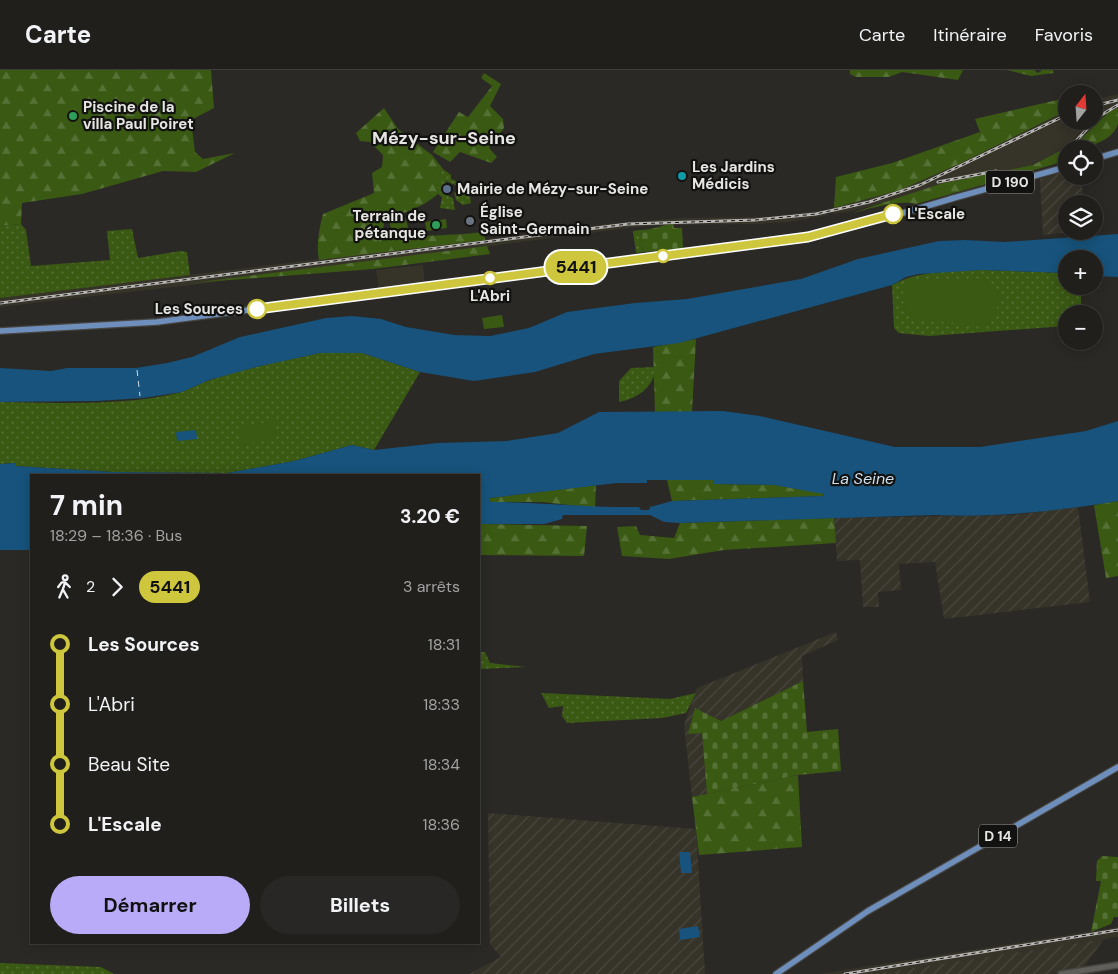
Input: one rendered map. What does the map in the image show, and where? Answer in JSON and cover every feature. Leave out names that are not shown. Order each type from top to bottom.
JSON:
[{"type":"main road","points":[[1103,156],[1118,152]]},
{"type":"main road","name":"D 190","points":[[0,332],[165,324],[820,235],[1058,169]]},
{"type":"main road","name":"D 14","points":[[776,974],[878,905],[1118,767]]},
{"type":"main road","points":[[1061,974],[1118,965]]},
{"type":"shaded area","points":[[1118,94],[1118,108],[1110,111],[1103,121],[1103,98]]},
{"type":"shaded area","points":[[1058,115],[1058,130],[1092,130],[1080,140],[1058,140],[1058,152],[1033,165],[944,183],[892,201],[852,211],[834,214],[828,210],[900,190],[959,164]]},
{"type":"shaded area","points":[[1058,173],[1058,185],[1082,185],[1083,195],[1058,195],[1058,233],[1043,235],[1040,179]]},
{"type":"shaded area","points":[[823,210],[829,215],[788,222],[661,225],[628,228],[191,285],[0,307],[0,298],[625,222],[684,218],[770,217]]},
{"type":"shaded area","points":[[423,265],[425,283],[379,289],[376,270]]},
{"type":"shaded area","points":[[1078,507],[1090,602],[944,619],[935,562],[899,564],[901,590],[878,592],[879,607],[863,607],[860,560],[837,561],[834,518],[1014,515]]},
{"type":"shaded area","points":[[836,632],[838,640],[802,656],[803,681],[721,721],[695,708],[689,734],[702,732],[707,794],[692,797],[684,725],[697,688]]},
{"type":"shaded area","points":[[488,813],[696,829],[705,974],[469,974],[501,957],[490,944]]},
{"type":"shaded area","points":[[1118,927],[1118,937],[874,974],[819,974]]},
{"type":"shaded area","points":[[1104,939],[1083,968],[1051,974],[874,974]]},
{"type":"green space","points":[[0,70],[211,70],[214,108],[191,120],[195,152],[203,159],[235,153],[196,172],[163,171],[82,194],[22,203],[21,224],[0,226]]},
{"type":"green space","points":[[850,70],[963,70],[958,80],[902,72],[889,77],[856,77],[850,74]]},
{"type":"green space","points":[[1007,70],[1034,70],[1038,73],[1042,70],[1053,70],[1054,73],[1031,76]]},
{"type":"green space","points":[[484,73],[501,84],[490,106],[503,119],[504,128],[489,148],[497,157],[491,163],[460,152],[450,162],[433,152],[459,112],[468,117],[492,86],[481,78]]},
{"type":"green space","points":[[1058,100],[1058,115],[959,164],[900,190],[834,208],[836,177],[892,163],[980,132],[975,119]]},
{"type":"green space","points":[[384,108],[398,129],[432,155],[443,169],[437,180],[438,194],[419,206],[384,222],[383,232],[388,238],[484,232],[485,240],[319,260],[318,237],[323,214],[374,193],[372,173],[382,167],[383,155],[370,142],[360,141],[356,133]]},
{"type":"green space","points":[[1118,108],[1118,124],[1110,136],[1103,140],[1080,140],[1090,130],[1103,130],[1103,118],[1110,111]]},
{"type":"green space","points":[[1058,152],[1058,162],[1055,164],[916,204],[892,204],[849,214],[943,183],[1033,165]]},
{"type":"green space","points":[[443,169],[451,175],[451,179],[463,184],[460,187],[446,181],[442,193],[453,198],[455,210],[440,208],[442,197],[438,194],[437,180]]},
{"type":"green space","points":[[464,186],[469,191],[471,203],[463,205],[456,200],[454,193]]},
{"type":"green space","points":[[405,217],[410,233],[393,237],[389,221]]},
{"type":"green space","name":"Terrain de pétanque","points":[[446,219],[447,228],[427,231],[425,222]]},
{"type":"green space","points":[[21,224],[26,230],[31,266],[110,260],[107,231],[132,229],[138,258],[180,251],[187,252],[190,275],[0,298],[0,226]]},
{"type":"green space","points":[[673,224],[674,228],[682,228],[683,249],[643,252],[640,230]]},
{"type":"green space","points":[[640,230],[643,252],[636,253],[633,231]]},
{"type":"green space","points":[[487,246],[490,254],[373,269],[191,283]]},
{"type":"green space","points":[[981,270],[1058,273],[1058,295],[1081,295],[1081,305],[1058,305],[1058,327],[929,336],[899,333],[894,328],[892,285],[924,274]]},
{"type":"green space","points":[[983,279],[990,283],[999,294],[997,311],[986,324],[916,321],[907,314],[903,303],[903,292],[910,281]]},
{"type":"green space","points":[[502,315],[504,327],[484,329],[482,318]]},
{"type":"green space","points":[[696,339],[692,412],[655,413],[653,347]]},
{"type":"green space","points":[[320,353],[362,353],[420,372],[374,450],[352,445],[294,461],[227,473],[112,472],[16,466],[16,463],[0,464],[0,402],[92,403],[139,400],[181,392],[206,381],[237,372]]},
{"type":"green space","points":[[656,367],[652,380],[644,391],[632,398],[619,402],[619,381],[631,368]]},
{"type":"green space","points":[[273,421],[276,438],[242,445],[238,428]]},
{"type":"green space","points":[[667,480],[714,480],[715,484],[775,485],[824,493],[823,496],[672,501]]},
{"type":"green space","points":[[596,485],[595,508],[542,502],[491,502],[489,500],[490,498]]},
{"type":"green space","points":[[1118,501],[1118,576],[1106,578],[1094,505]]},
{"type":"green space","points":[[834,518],[836,543],[724,550],[669,559],[622,556],[617,527],[636,526],[640,535],[674,538],[680,523]]},
{"type":"green space","points":[[480,524],[587,526],[584,556],[480,555]]},
{"type":"green space","points":[[480,652],[485,652],[490,663],[526,667],[480,669]]},
{"type":"green space","points":[[803,681],[807,732],[838,729],[841,771],[798,775],[707,794],[702,733],[688,734],[695,708],[721,721]]},
{"type":"green space","points":[[541,693],[670,699],[696,693],[686,713],[662,718],[567,723],[562,716],[563,706],[549,708]]},
{"type":"green space","points":[[798,775],[802,847],[699,855],[692,797]]},
{"type":"green space","points":[[1102,856],[1118,857],[1118,917],[1114,917],[1111,924],[1091,932],[1101,881],[1096,881],[1097,861]]},
{"type":"green space","points":[[0,963],[101,967],[114,974],[0,974]]},
{"type":"water","points":[[1118,234],[1118,277],[1103,276],[1103,250],[1058,250],[1058,273],[981,270],[919,274],[906,277],[892,285],[679,343],[594,354],[535,372],[474,381],[420,372],[362,353],[320,353],[256,367],[209,380],[182,392],[143,398],[97,401],[0,402],[0,368],[51,371],[67,368],[136,368],[192,357],[240,337],[326,318],[352,316],[381,319],[406,327],[454,335],[490,336],[529,328],[567,312],[635,303],[687,299],[801,279],[858,259],[939,241],[1005,242],[1058,238],[1058,240],[1103,240],[1103,235]]},
{"type":"water","name":"La Seine","points":[[723,411],[760,416],[895,447],[980,447],[1086,431],[1118,421],[1118,501],[1050,511],[1004,515],[935,515],[680,523],[664,522],[650,515],[563,515],[562,519],[544,524],[480,524],[480,474],[30,474],[30,550],[0,550],[0,464],[16,463],[16,466],[112,472],[227,473],[294,461],[352,445],[374,450],[438,443],[507,441],[558,433],[599,412]],"holes":[[[647,480],[713,480],[714,484],[774,485],[824,494],[823,496],[672,501],[650,507],[649,510],[641,510],[639,507],[491,502],[489,500],[490,498],[617,483],[647,483]]]},
{"type":"water","points":[[196,430],[197,439],[177,441],[176,432]]},
{"type":"water","points":[[679,852],[690,852],[692,873],[681,873]]},
{"type":"water","points":[[698,926],[700,937],[680,940],[679,929]]},
{"type":"ferry route","points":[[137,370],[140,396]]},
{"type":"railway","points":[[1103,104],[1118,100]]},
{"type":"railway","points":[[1077,140],[1098,117],[1118,105]]},
{"type":"railway","points":[[0,303],[628,224],[755,220],[816,214],[869,202],[920,185],[1058,119]]},
{"type":"railway","points":[[938,182],[996,171]]},
{"type":"railway","points":[[845,974],[1118,930]]},
{"type":"bus line","name":"5441","points":[[257,309],[808,237],[893,214]]},
{"type":"place","name":"Piscine de la villa Paul Poiret","points":[[73,116]]},
{"type":"place","name":"Les Jardins Médicis","points":[[682,176]]},
{"type":"place","name":"Mairie de Mézy-sur-Seine","points":[[447,189]]},
{"type":"place","name":"L'Escale","points":[[893,214]]},
{"type":"place","name":"Église Saint-Germain","points":[[470,221]]},
{"type":"place","name":"Terrain de pétanque","points":[[436,225]]},
{"type":"place","name":"L'Abri","points":[[490,278]]},
{"type":"place","name":"Les Sources","points":[[257,309]]},
{"type":"district","name":"Mézy-sur-Seine","points":[[444,138]]}]
